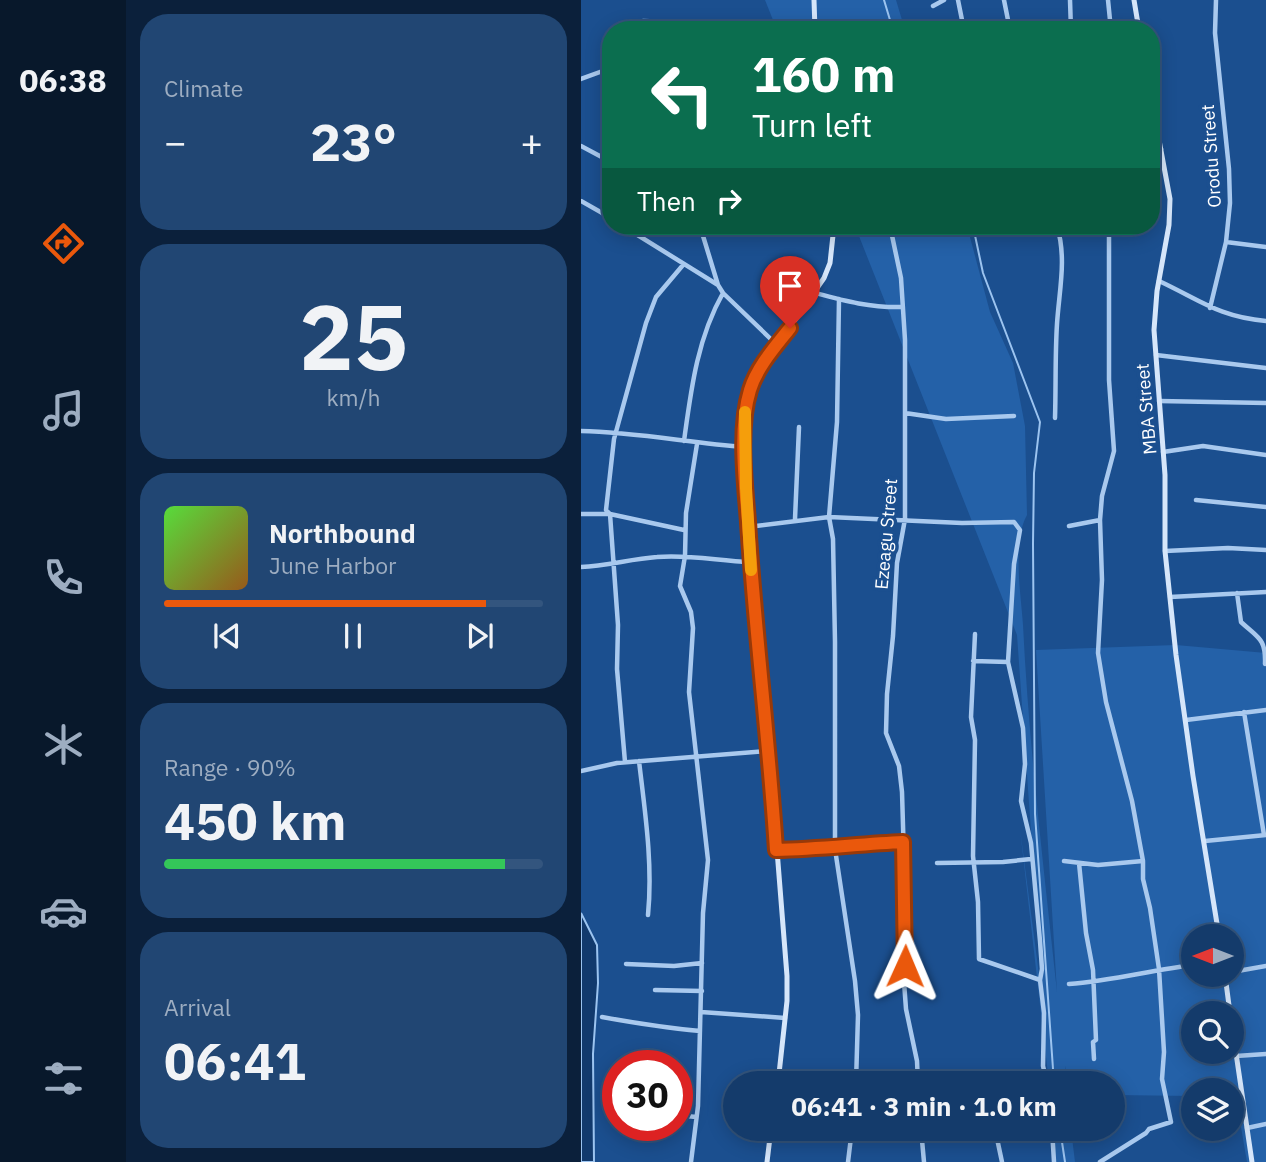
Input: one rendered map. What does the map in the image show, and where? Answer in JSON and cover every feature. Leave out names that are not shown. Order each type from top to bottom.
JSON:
[{"type":"street","points":[[814,0],[815,21]]},
{"type":"street","points":[[933,6],[944,0]]},
{"type":"street","points":[[958,0],[962,21]]},
{"type":"street","points":[[1004,0],[1008,21]]},
{"type":"street","points":[[1070,0],[1070,21]]},
{"type":"street","points":[[1108,0],[1110,21]]},
{"type":"street","points":[[1134,0],[1138,21]]},
{"type":"street","name":"Orodu Street","points":[[1210,308],[1226,242],[1230,203],[1215,33],[1216,0]]},
{"type":"street","points":[[581,79],[602,71]]},
{"type":"street","name":"MBA Street","points":[[1160,144],[1170,199],[1169,225],[1154,309],[1163,452],[1164,551],[1193,776],[1217,924]]},
{"type":"street","points":[[581,146],[602,157]]},
{"type":"street","points":[[581,201],[602,213]]},
{"type":"street","points":[[637,235],[718,285]]},
{"type":"street","points":[[703,235],[723,293],[777,345]]},
{"type":"street","points":[[779,1071],[787,976],[750,562],[744,423],[755,376],[815,293],[830,263],[833,235]]},
{"type":"street","name":"Ezeagu Street","points":[[892,235],[901,278],[903,307],[905,519],[897,563],[886,711],[888,743],[899,766],[901,779],[905,892],[904,982],[917,1071]]},
{"type":"street","points":[[1055,418],[1057,323],[1063,274],[1058,235]]},
{"type":"street","points":[[1100,1162],[1149,1129],[1171,1122],[1162,1074],[1164,1052],[1159,969],[1143,879],[1143,861],[1132,801],[1106,702],[1098,653],[1102,580],[1100,520],[1114,451],[1109,380],[1109,235]]},
{"type":"street","points":[[1226,242],[1266,247]]},
{"type":"street","points":[[625,762],[617,669],[617,615],[610,514],[606,510],[606,503],[613,445],[650,310],[656,298],[683,265]]},
{"type":"street","points":[[1159,281],[1210,308],[1239,318],[1266,321]]},
{"type":"street","points":[[684,441],[700,350],[707,325],[723,293]]},
{"type":"street","points":[[815,293],[879,308],[903,307]]},
{"type":"street","points":[[839,299],[837,432],[829,517],[835,642],[835,849],[858,1015],[856,1071]]},
{"type":"street","points":[[1155,355],[1266,368]]},
{"type":"street","points":[[1159,401],[1266,404]]},
{"type":"street","points":[[905,413],[946,419],[1014,416]]},
{"type":"street","points":[[795,519],[799,427]]},
{"type":"street","points":[[581,431],[617,432],[697,444],[745,447]]},
{"type":"street","points":[[691,1162],[696,1117],[703,913],[708,860],[689,692],[693,628],[691,612],[680,586],[684,530],[697,444]]},
{"type":"street","points":[[1163,452],[1203,446],[1266,455]]},
{"type":"street","points":[[1196,500],[1266,507]]},
{"type":"street","points":[[581,514],[610,514],[684,530]]},
{"type":"street","points":[[748,527],[795,519],[829,517],[963,523],[1014,522],[1020,530],[1014,564],[1008,662],[1023,728],[1025,764],[1021,801],[1031,843],[1042,968],[1040,980],[1044,1013],[1044,1071]]},
{"type":"street","points":[[1069,526],[1100,520]]},
{"type":"street","points":[[1164,551],[1228,548],[1266,550]]},
{"type":"street","points":[[581,567],[684,556],[750,562]]},
{"type":"street","points":[[1169,597],[1266,592]]},
{"type":"street","points":[[1237,593],[1241,622],[1263,642],[1265,664]]},
{"type":"street","points":[[975,634],[971,717],[975,740],[974,863],[979,959],[1040,980]]},
{"type":"street","points":[[973,661],[1008,662]]},
{"type":"street","points":[[1186,720],[1266,710]]},
{"type":"street","points":[[1205,841],[1265,835],[1244,712]]},
{"type":"street","points":[[581,771],[625,762],[768,751]]},
{"type":"street","points":[[639,761],[648,840],[648,915]]},
{"type":"street","points":[[776,850],[835,849],[858,844],[903,842]]},
{"type":"street","points":[[937,863],[1031,859]]},
{"type":"street","points":[[1064,861],[1112,865],[1143,861]]},
{"type":"street","points":[[1079,863],[1083,912],[1094,982],[1097,1040],[1093,1042],[1094,1059]]},
{"type":"street","points":[[626,964],[674,966],[702,963]]},
{"type":"street","points":[[1069,984],[1181,966]]},
{"type":"street","points":[[1244,970],[1266,966]]},
{"type":"street","points":[[655,990],[702,991]]},
{"type":"street","points":[[701,1012],[785,1018]]},
{"type":"street","points":[[602,1017],[640,1025],[700,1031]]},
{"type":"street","points":[[1244,1055],[1266,1054]]},
{"type":"street","points":[[1237,1064],[1252,1162]]},
{"type":"street","points":[[1246,1128],[1266,1124]]},
{"type":"street","points":[[767,1162],[770,1141]]},
{"type":"street","points":[[848,1162],[851,1141]]},
{"type":"street","points":[[922,1141],[924,1162]]},
{"type":"street","points":[[998,1141],[1002,1162]]},
{"type":"street","points":[[1053,1141],[1054,1162]]},
{"type":"shaded area","points":[[765,0],[896,0],[902,21],[773,21]]},
{"type":"shaded area","points":[[859,235],[969,235],[990,312],[1013,363],[1025,426],[1027,515],[1020,539],[1019,584],[1033,763],[1057,992],[1036,650],[1176,645],[1266,653],[1266,1162],[1247,1162],[1243,1141],[1244,1078],[1181,1078],[1181,1096],[1125,1095],[1125,1071],[1066,1071],[1065,1066],[1066,1071],[1048,1071],[1020,829],[1044,1013],[1017,635]]},
{"type":"shaded area","points":[[581,913],[597,945],[598,983],[593,1054],[594,1162],[581,1162]]},
{"type":"shaded area","points":[[1053,1141],[1072,1141],[1075,1162],[1055,1162]]},
{"type":"waterway","points":[[884,0],[890,21]]},
{"type":"waterway","points":[[975,235],[983,273],[1040,422],[1034,473],[1033,544],[1035,814],[1053,1071]]},
{"type":"waterway","points":[[1062,1141],[1065,1162]]},
{"type":"slow traffic","points":[[745,412],[751,570]]},
{"type":"route","points":[[790,328],[755,376],[744,423],[750,562],[776,850],[835,849],[846,845],[903,842],[905,966]]}]
